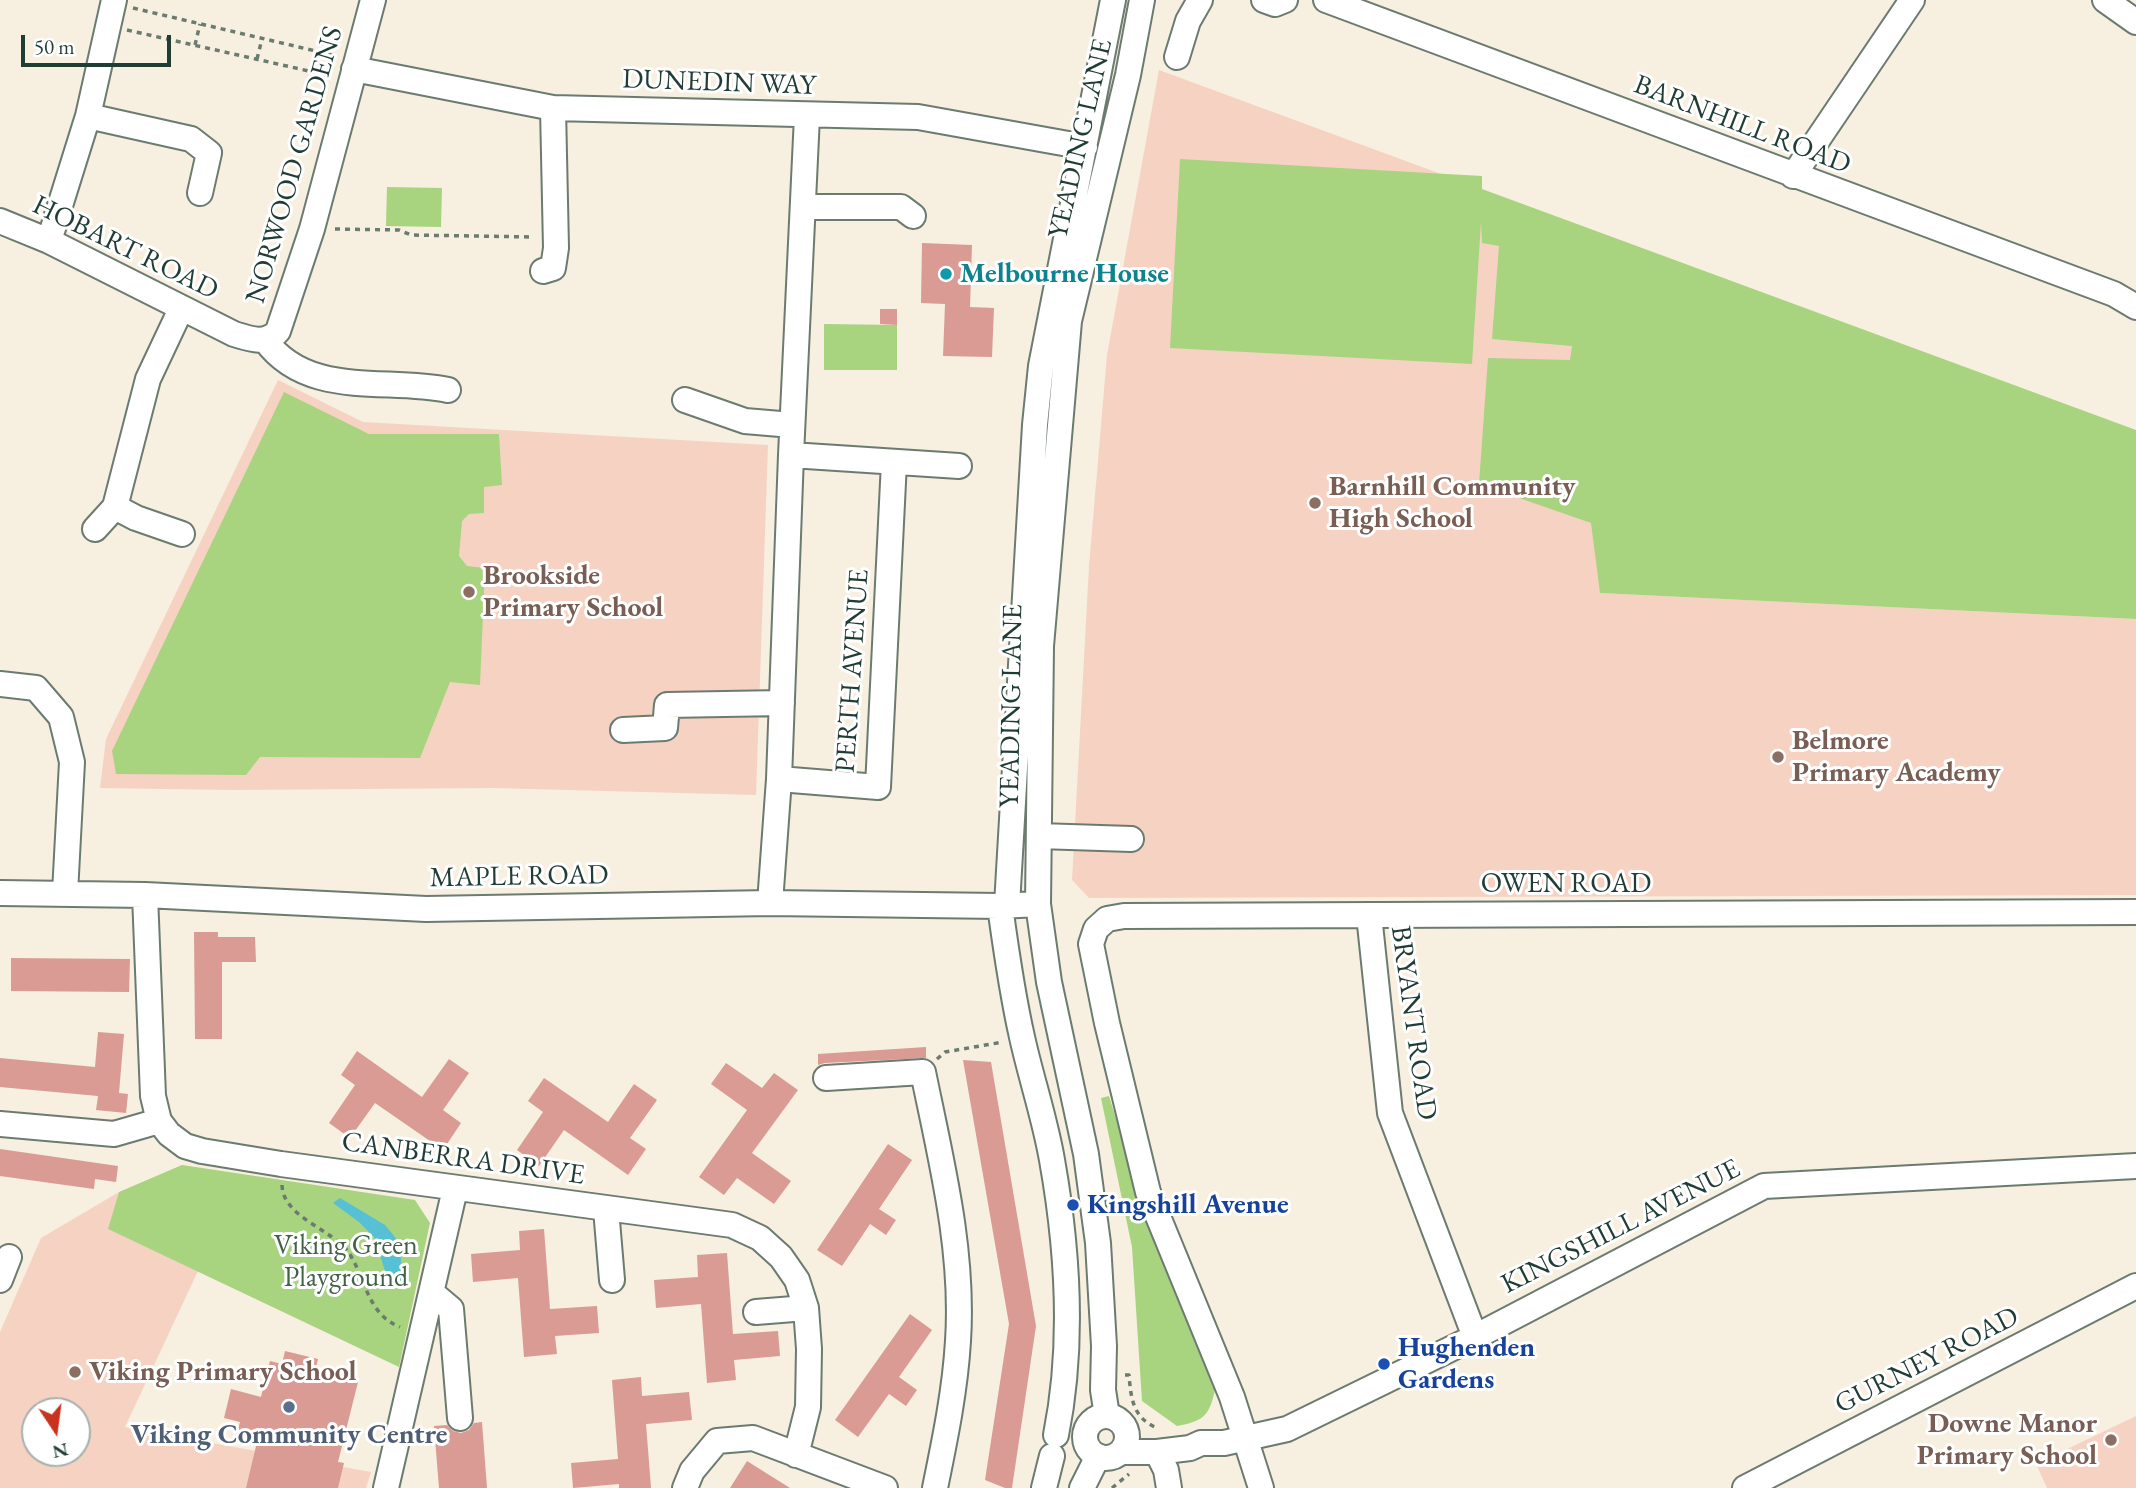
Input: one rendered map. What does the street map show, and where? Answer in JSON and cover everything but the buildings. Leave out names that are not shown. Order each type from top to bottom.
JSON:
[{"type":"street","name":"NORWOOD GARDENS","points":[[265,340],[278,331],[312,229],[373,0]]},
{"type":"street","points":[[1044,1488],[1054,1446],[1063,1379],[1068,1306],[1052,1159],[1010,977],[1004,905],[1041,366],[1114,0]]},
{"type":"street","name":"YEADING LANE","points":[[1107,1416],[1103,1390],[1098,1242],[1086,1154],[1049,982],[1038,904],[1041,633],[1069,321],[1128,75],[1142,0]]},
{"type":"street","points":[[1177,57],[1188,21],[1200,0]]},
{"type":"street","points":[[1264,0],[1275,4],[1285,0]]},
{"type":"street","name":"BARNHILL ROAD","points":[[1326,0],[1793,176],[2114,293],[2136,307]]},
{"type":"street","points":[[1793,176],[1912,0]]},
{"type":"street","points":[[2105,0],[2136,22]]},
{"type":"street","points":[[49,241],[88,116],[112,10]]},
{"type":"street","name":"DUNEDIN WAY","points":[[353,70],[553,108],[918,117],[1085,147]]},
{"type":"street","points":[[543,271],[553,268],[556,237],[553,108]]},
{"type":"street","points":[[88,116],[191,139],[209,153],[200,193]]},
{"type":"street","points":[[770,903],[779,779],[807,116]]},
{"type":"street","points":[[803,207],[901,207],[913,216]]},
{"type":"street","name":"HOBART ROAD","points":[[0,221],[49,241],[234,334],[265,340]]},
{"type":"street","points":[[95,528],[115,507],[148,379],[181,309]]},
{"type":"street","points":[[265,340],[273,352],[290,365],[321,378],[346,383],[425,385],[448,390]]},
{"type":"street","points":[[685,400],[745,421],[792,425]]},
{"type":"street","points":[[791,455],[959,466]]},
{"type":"street","name":"PERTH AVENUE","points":[[779,779],[878,787],[894,462]]},
{"type":"street","points":[[115,507],[136,518],[182,534]]},
{"type":"street","points":[[0,684],[36,688],[61,717],[72,762],[65,893]]},
{"type":"street","points":[[623,730],[666,729],[667,705],[782,703]]},
{"type":"street","points":[[1039,836],[1131,839]]},
{"type":"street","name":"MAPLE ROAD","points":[[0,893],[145,895],[426,909],[770,903],[1038,904]]},
{"type":"street","points":[[0,1124],[114,1134],[159,1121],[153,1096],[145,895]]},
{"type":"street","name":"OWEN ROAD","points":[[1245,1439],[1232,1397],[1148,1192],[1107,1023],[1091,944],[1096,929],[1107,919],[1124,916],[2136,912]]},
{"type":"street","name":"BRYANT ROAD","points":[[1369,915],[1390,1113],[1475,1336]]},
{"type":"street","points":[[826,1078],[923,1072],[945,1175],[958,1276],[958,1338],[954,1390],[935,1488]]},
{"type":"street","name":"CANBERRA DRIVE","points":[[159,1121],[169,1134],[185,1146],[281,1164],[732,1225],[760,1238],[781,1257],[797,1280],[806,1308],[809,1349],[808,1407],[796,1455]]},
{"type":"street","name":"KINGSHILL AVENUE","points":[[1115,1447],[1161,1441],[1190,1448],[1201,1443],[1245,1439],[1287,1429],[1475,1336],[1764,1186],[2136,1166]]},
{"type":"street","points":[[386,1488],[455,1189]]},
{"type":"street","points":[[606,1209],[612,1280]]},
{"type":"street","points":[[0,1280],[9,1257]]},
{"type":"street","name":"GURNEY ROAD","points":[[1745,1488],[2136,1286]]},
{"type":"street","points":[[432,1293],[451,1309],[460,1418]]},
{"type":"street","points":[[1068,1306],[1102,1306]]},
{"type":"street","points":[[756,1312],[806,1308]]},
{"type":"street","points":[[1082,1488],[1115,1447],[1120,1421],[1107,1416],[1094,1420],[1086,1432],[1088,1446],[1115,1447]]},
{"type":"street","points":[[685,1488],[692,1471],[717,1441],[753,1438],[885,1488]]},
{"type":"street","name":"KINGSHILL AVENUE","points":[[1115,1447],[1192,1438],[1201,1443]]},
{"type":"street","points":[[1245,1439],[1261,1488]]},
{"type":"street","points":[[1161,1441],[1169,1488]]},
{"type":"path","points":[[112,10],[200,24],[262,39],[353,70]]},
{"type":"path","points":[[112,10],[195,45],[257,59],[353,70]]},
{"type":"path","points":[[195,45],[200,24]]},
{"type":"path","points":[[257,59],[262,39]]},
{"type":"path","points":[[312,229],[399,230],[411,235],[556,237]]},
{"type":"path","points":[[923,1072],[945,1052],[1023,1038]]},
{"type":"path","points":[[281,1164],[282,1195],[300,1216],[348,1251],[377,1312],[397,1326],[423,1331]]},
{"type":"path","points":[[1123,1375],[1129,1375],[1137,1413],[1161,1441]]},
{"type":"shaded area","points":[[1159,70],[1479,188],[1581,258],[1571,360],[1601,593],[2136,619],[2136,895],[1089,898],[1072,880],[1089,566],[1107,355]]},
{"type":"shaded area","name":"Brookside Primary School","points":[[278,380],[363,422],[768,445],[756,795],[493,788],[100,788],[106,739]]},
{"type":"shaded area","name":"Viking Primary School","points":[[119,1192],[109,1229],[198,1271],[125,1427],[371,1472],[366,1488],[0,1488],[0,1332],[41,1238]]},
{"type":"shaded area","name":"Downe Manor Primary School","points":[[2136,1416],[2136,1488],[2047,1488],[2036,1464]]},
{"type":"green space","points":[[1180,159],[1482,176],[1482,189],[2136,430],[2136,619],[1600,593],[1591,523],[1479,484],[1488,358],[1570,360],[1572,346],[1492,339],[1499,246],[1482,243],[1481,222],[1472,364],[1170,348]]},
{"type":"green space","points":[[387,187],[442,188],[441,227],[386,226]]},
{"type":"green space","points":[[824,324],[897,325],[897,370],[824,370]]},
{"type":"green space","points":[[284,392],[369,434],[499,434],[502,485],[484,487],[484,513],[469,514],[462,521],[459,556],[467,566],[485,568],[480,685],[450,682],[420,758],[260,757],[246,775],[116,774],[112,751]]},
{"type":"green space","points":[[1109,1096],[1144,1210],[1215,1390],[1204,1416],[1177,1426],[1142,1401],[1132,1247],[1101,1098]]},
{"type":"green space","name":"Viking Green Playground","points":[[182,1165],[415,1200],[430,1223],[399,1367],[108,1229],[119,1192]]},
{"type":"water","points":[[340,1198],[385,1225],[399,1242],[403,1277],[397,1286],[388,1280],[374,1237],[333,1203]]},
{"type":"place","name":"Melbourne House","points":[[946,274]]},
{"type":"place","name":"Barnhill Community High School","points":[[1315,503]]},
{"type":"place","name":"Brookside Primary School","points":[[469,592]]},
{"type":"place","name":"Belmore Primary Academy","points":[[1778,757]]},
{"type":"place","name":"Kingshill Avenue","points":[[1073,1205]]},
{"type":"place","name":"Hughenden Gardens","points":[[1384,1364]]},
{"type":"place","name":"Viking Primary School","points":[[75,1372]]},
{"type":"place","name":"Viking Community Centre","points":[[289,1407]]},
{"type":"place","name":"Downe Manor Primary School","points":[[2111,1440]]}]
